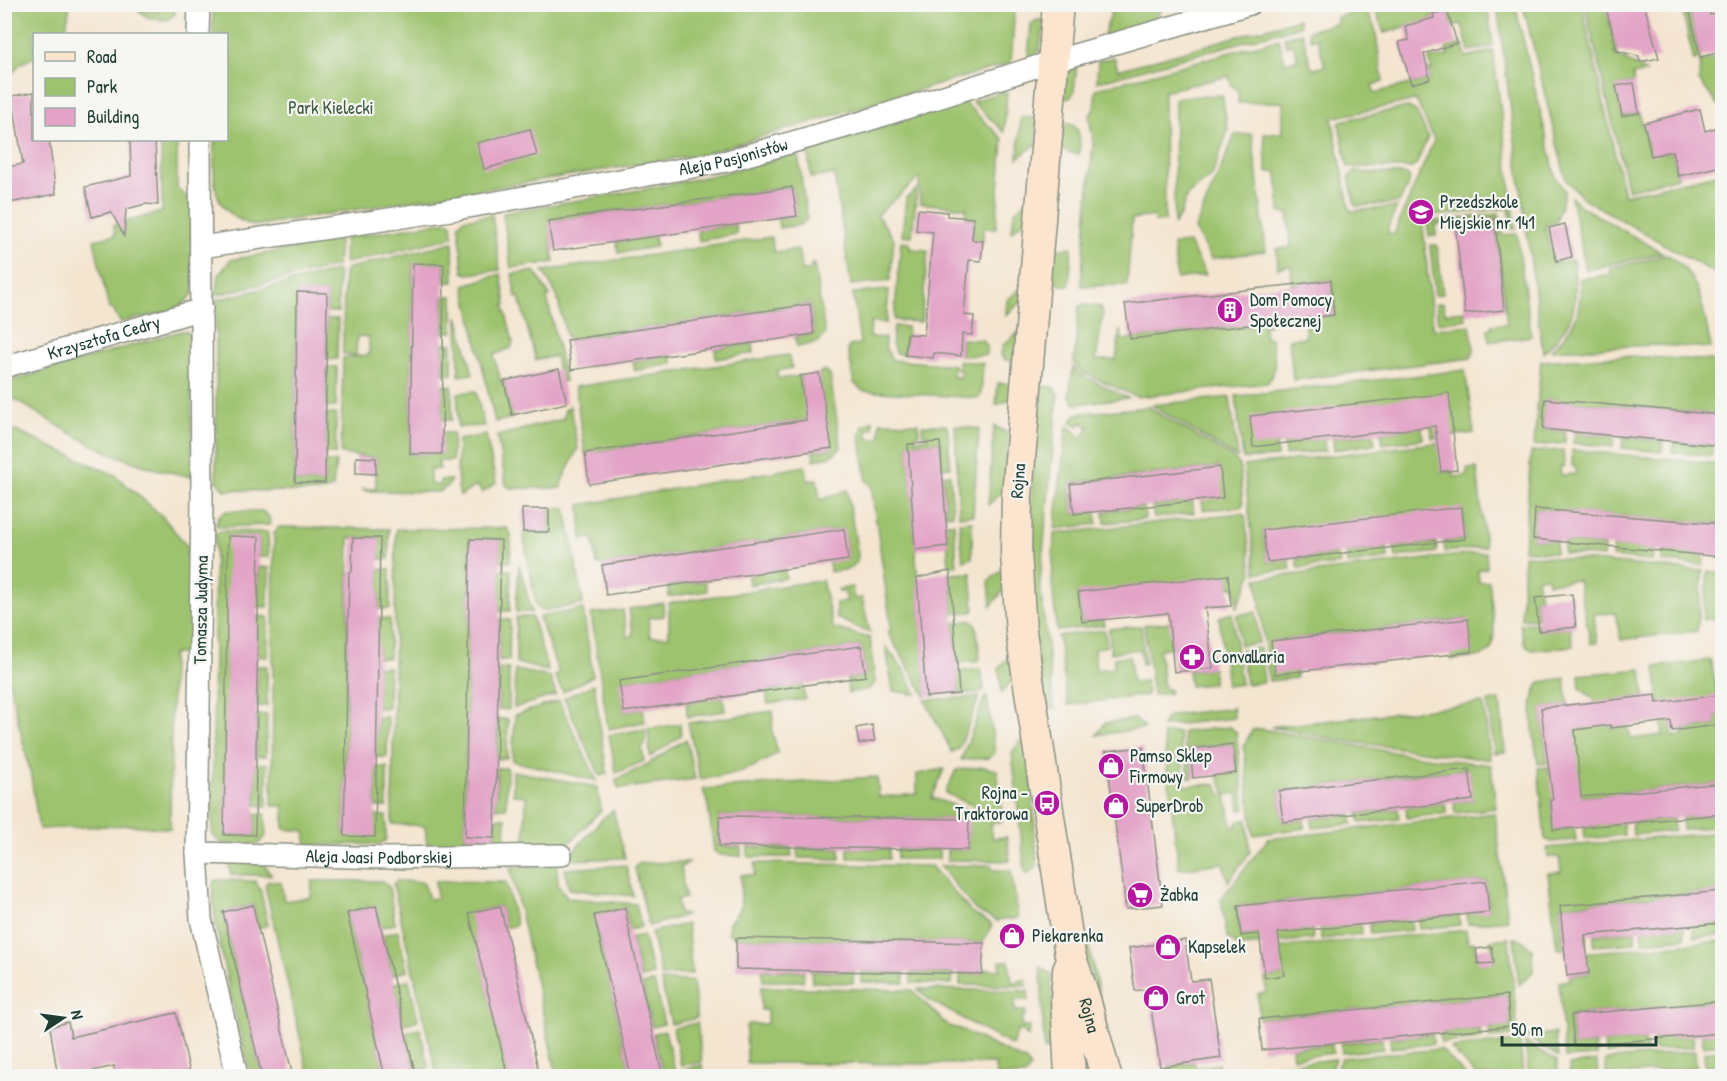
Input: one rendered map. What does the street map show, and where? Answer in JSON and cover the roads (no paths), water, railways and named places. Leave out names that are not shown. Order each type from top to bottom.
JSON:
[{"type":"street","points":[[198,33],[199,4]]},
{"type":"street","name":"Rojna","points":[[1058,4],[1017,496],[1016,581],[1024,653],[1070,956],[1084,996],[1106,1077]]},
{"type":"street","name":"Aleja Pasjonistów","points":[[201,247],[457,209],[727,161],[1250,4]]},
{"type":"street","name":"Tomasza Judyma","points":[[200,141],[202,309],[197,853],[201,919],[237,1077]]},
{"type":"street","name":"Krzysztofa Cedry","points":[[4,367],[202,309]]},
{"type":"street","name":"Aleja Joasi Podborskiej","points":[[197,853],[388,858],[561,855]]},
{"type":"street","name":"Rojna","points":[[1070,956],[1066,999],[1070,1077]]},
{"type":"place","name":"Przedszkole Miejskie nr 141","points":[[1421,212]]},
{"type":"place","name":"Dom Pomocy Społecznej","points":[[1230,310]]},
{"type":"place","name":"Convallaria","points":[[1192,657]]},
{"type":"place","name":"Pamso Sklep Firmowy","points":[[1111,766]]},
{"type":"place","name":"Rojna - Traktorowa","points":[[1047,803]]},
{"type":"place","name":"SuperDrob","points":[[1116,806]]},
{"type":"place","name":"Żabka","points":[[1140,895]]},
{"type":"place","name":"Piekarenka","points":[[1012,936]]},
{"type":"place","name":"Kapselek","points":[[1168,947]]},
{"type":"place","name":"Grot","points":[[1156,998]]},
{"type":"park label","name":"Park Kielecki","points":[[331,108]]}]
